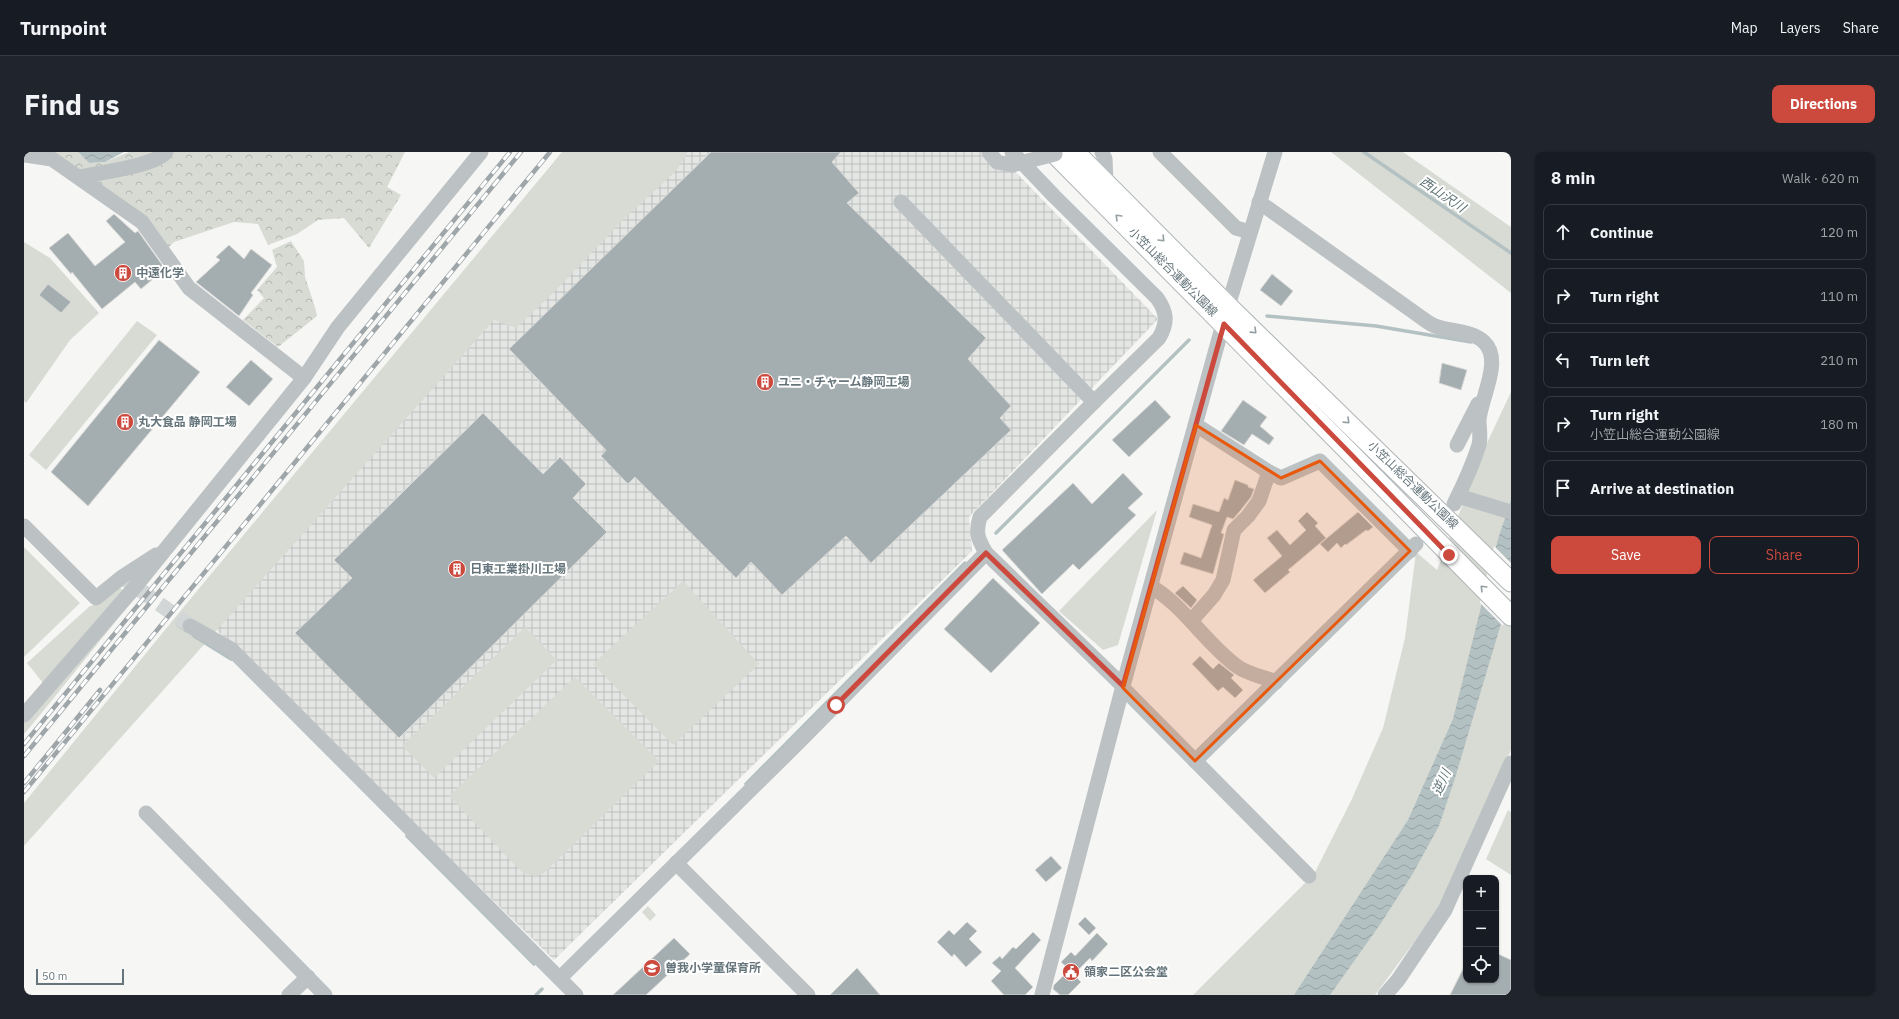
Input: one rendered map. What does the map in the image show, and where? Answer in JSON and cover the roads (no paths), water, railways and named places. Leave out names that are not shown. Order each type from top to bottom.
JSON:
[{"type":"main road","name":"小笠山総合運動公園線","points":[[1075,152],[1106,182],[1226,315],[1449,555],[1511,616]]},
{"type":"main road","name":"小笠山総合運動公園線","points":[[1054,153],[1226,315],[1457,528],[1511,582]]},
{"type":"street","points":[[79,177],[136,166],[162,157],[166,152]]},
{"type":"street","points":[[24,715],[135,587],[304,378],[338,327],[481,152]]},
{"type":"street","points":[[988,152],[997,162],[1012,165],[1054,153]]},
{"type":"street","points":[[1012,152],[1054,196],[1157,298],[1163,307],[1166,317],[1165,329],[1159,338],[980,517],[976,529],[979,540],[986,553],[1123,687],[1309,876]]},
{"type":"street","points":[[1102,152],[1105,159],[1106,182]]},
{"type":"street","points":[[1160,152],[1236,228],[1250,232]]},
{"type":"street","points":[[1042,995],[1123,687],[1152,587],[1226,315],[1275,152]]},
{"type":"street","points":[[24,155],[52,159],[142,222],[189,288],[304,378]]},
{"type":"street","points":[[901,202],[1094,402]]},
{"type":"street","points":[[1259,202],[1422,318],[1435,326],[1475,336],[1484,342],[1490,350],[1492,369],[1484,394],[1480,420],[1480,443],[1456,500],[1511,512]]},
{"type":"street","points":[[1457,445],[1484,394]]},
{"type":"street","points":[[1195,760],[1413,548],[1320,461],[1281,478],[1269,472],[1196,425]]},
{"type":"street","points":[[1192,621],[1214,595],[1223,580],[1234,530],[1248,516],[1259,501],[1269,472]]},
{"type":"street","points":[[24,526],[96,598],[122,577],[168,546]]},
{"type":"street","points":[[560,978],[799,742],[986,553]]},
{"type":"street","points":[[1152,587],[1168,597],[1214,646],[1239,668],[1276,682]]},
{"type":"street","points":[[190,626],[231,650],[576,995]]},
{"type":"street","points":[[1385,995],[1398,980],[1445,910],[1511,763]]},
{"type":"street","points":[[146,813],[326,995]]},
{"type":"street","points":[[676,863],[808,995]]},
{"type":"street","points":[[289,995],[308,977]]},
{"type":"water","points":[[78,152],[124,152],[105,162],[89,163]]},
{"type":"water","name":"逆川","points":[[1511,500],[1511,590],[1456,775],[1439,826],[1412,875],[1379,926],[1330,995],[1294,995],[1408,820],[1453,719],[1498,539]]},
{"type":"waterway","name":"西山沢川","points":[[1364,152],[1511,253]]},
{"type":"waterway","points":[[1267,316],[1376,326],[1471,342]]},
{"type":"waterway","points":[[996,533],[1189,340]]},
{"type":"waterway","points":[[746,784],[965,563]]},
{"type":"waterway","points":[[178,625],[187,631]]},
{"type":"waterway","points":[[194,636],[231,659]]},
{"type":"waterway","points":[[407,836],[534,964]]},
{"type":"waterway","points":[[536,995],[542,989]]},
{"type":"tunnel","points":[[122,577],[190,626]]},
{"type":"railway","points":[[24,744],[510,152]]},
{"type":"railway","points":[[24,756],[521,152]]},
{"type":"railway","points":[[24,792],[550,152]]},
{"type":"railway","points":[[24,783],[100,690]]},
{"type":"place","name":"中遠化学","points":[[123,273]]},
{"type":"place","name":"ユニ・チャーム静岡工場","points":[[765,382]]},
{"type":"place","name":"丸大食品 静岡工場","points":[[125,422]]},
{"type":"place","name":"日東工業掛川工場","points":[[457,569]]},
{"type":"place","name":"曽我小学童保育所","points":[[652,968]]},
{"type":"place","name":"領家二区公会堂","points":[[1071,972]]}]
